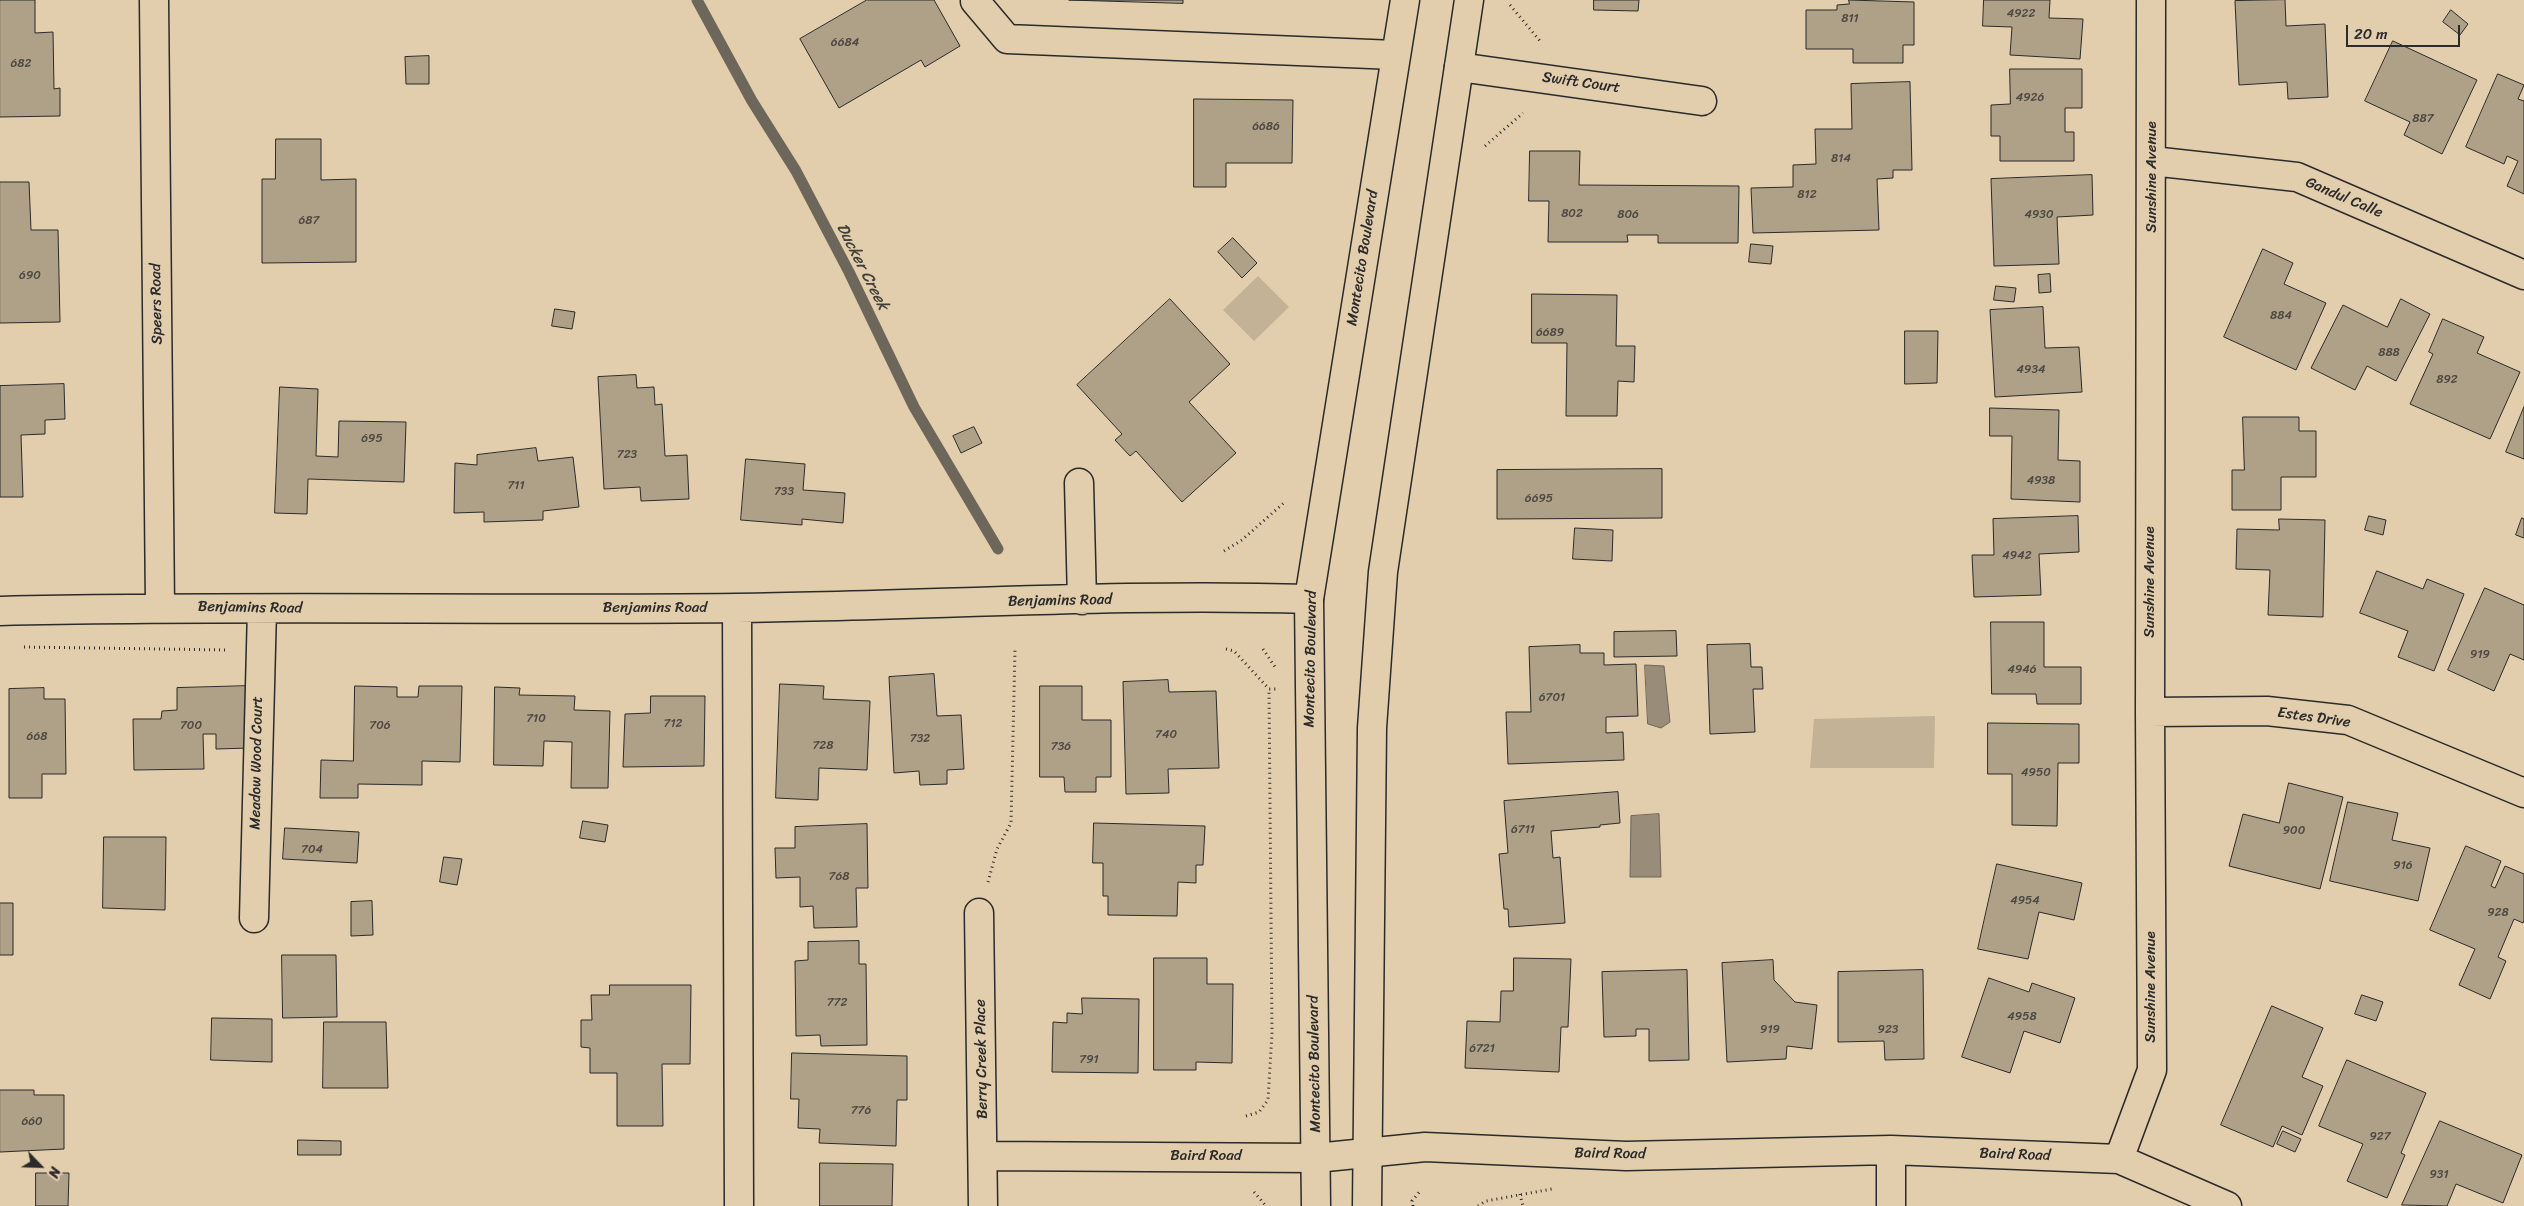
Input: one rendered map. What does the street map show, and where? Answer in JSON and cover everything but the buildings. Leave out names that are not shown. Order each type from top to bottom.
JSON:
[{"type":"street","name":"Speers Road","points":[[154,0],[160,607]]},
{"type":"street","name":"Montecito Boulevard","points":[[1316,1206],[1309,599],[1405,0]]},
{"type":"street","points":[[1367,1206],[1372,728],[1383,572],[1470,0]]},
{"type":"street","name":"Sunshine Avenue","points":[[2119,1159],[2152,1070],[2150,712],[2151,0]]},
{"type":"street","points":[[975,1],[1007,38],[1396,55]]},
{"type":"street","name":"Swift Court","points":[[1460,67],[1702,101]]},
{"type":"street","name":"Gandul Calle","points":[[2152,161],[2297,178],[2524,275]]},
{"type":"street","points":[[1079,483],[1082,600]]},
{"type":"street","name":"Benjamins Road","points":[[0,611],[160,607],[262,609],[737,608],[1082,600],[1309,599]]},
{"type":"street","points":[[737,608],[739,1206]]},
{"type":"street","name":"Meadow Wood Court","points":[[254,918],[262,609]]},
{"type":"street","name":"Estes Drive","points":[[2150,712],[2267,711],[2348,720],[2524,793]]},
{"type":"street","name":"Berry Creek Place","points":[[980,913],[984,1156],[983,1206]]},
{"type":"street","name":"Baird Road","points":[[984,1156],[1316,1158],[1425,1147],[1626,1156],[1891,1150],[2119,1159],[2227,1206]]},
{"type":"street","points":[[1891,1150],[1891,1206]]},
{"type":"path","points":[[1510,5],[1540,41]]},
{"type":"path","points":[[1486,146],[1523,114]]},
{"type":"path","points":[[1224,551],[1242,540],[1286,501]]},
{"type":"path","points":[[19,647],[260,651]]},
{"type":"path","points":[[1226,648],[1234,652],[1269,689],[1279,690],[1279,682]]},
{"type":"path","points":[[1263,649],[1270,658],[1277,675]]},
{"type":"path","points":[[980,913],[997,849],[1011,823],[1014,650]]},
{"type":"path","points":[[1246,1116],[1259,1112],[1268,1100],[1272,1042],[1269,689]]},
{"type":"path","points":[[1478,1206],[1486,1201],[1557,1188]]},
{"type":"path","points":[[1250,1190],[1257,1194],[1266,1206]]},
{"type":"path","points":[[1413,1206],[1412,1201],[1421,1190]]},
{"type":"path","points":[[1520,1194],[1523,1206]]},
{"type":"shaded area","points":[[1258,276],[1289,307],[1254,341],[1223,310]]},
{"type":"shaded area","points":[[1645,665],[1664,666],[1670,722],[1661,728],[1648,724]]},
{"type":"shaded area","points":[[1935,716],[1934,768],[1810,768],[1814,719]]},
{"type":"shaded area","points":[[1659,814],[1661,877],[1630,877],[1631,816]]},
{"type":"waterway","name":"Ducker Creek","points":[[697,0],[752,101],[796,171],[849,272],[914,407],[998,549]]}]
